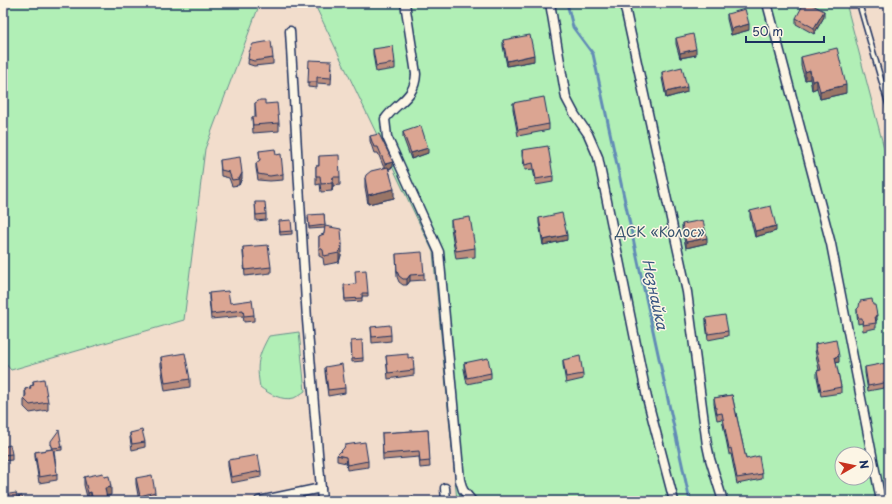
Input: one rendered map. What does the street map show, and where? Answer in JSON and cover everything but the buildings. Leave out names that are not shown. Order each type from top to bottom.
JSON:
[{"type":"street","points":[[405,3],[416,74],[415,82],[413,91],[385,119],[385,127],[387,136],[439,252],[460,480],[463,490],[472,501]]},
{"type":"street","points":[[550,3],[566,98],[588,134],[598,157],[647,398],[674,501]]},
{"type":"street","points":[[624,3],[682,263],[707,445],[723,501]]},
{"type":"street","points":[[767,3],[831,244],[881,501]]},
{"type":"street","points":[[290,31],[307,320],[322,501]]},
{"type":"street","points":[[259,501],[321,488]]},
{"type":"street","points":[[445,488],[446,501]]},
{"type":"lane","points":[[859,3],[889,107]]},
{"type":"green space","points":[[3,3],[260,3],[205,149],[184,320],[11,370],[3,361]]},
{"type":"green space","name":"ДСК «Колос»","points":[[314,3],[846,3],[889,167],[889,501],[457,501],[433,252]]},
{"type":"green space","points":[[299,332],[305,391],[294,398],[285,399],[267,392],[260,387],[258,366],[260,355],[269,336]]},
{"type":"waterway","name":"Незнайка","points":[[567,3],[573,27],[593,54],[690,501]]}]
